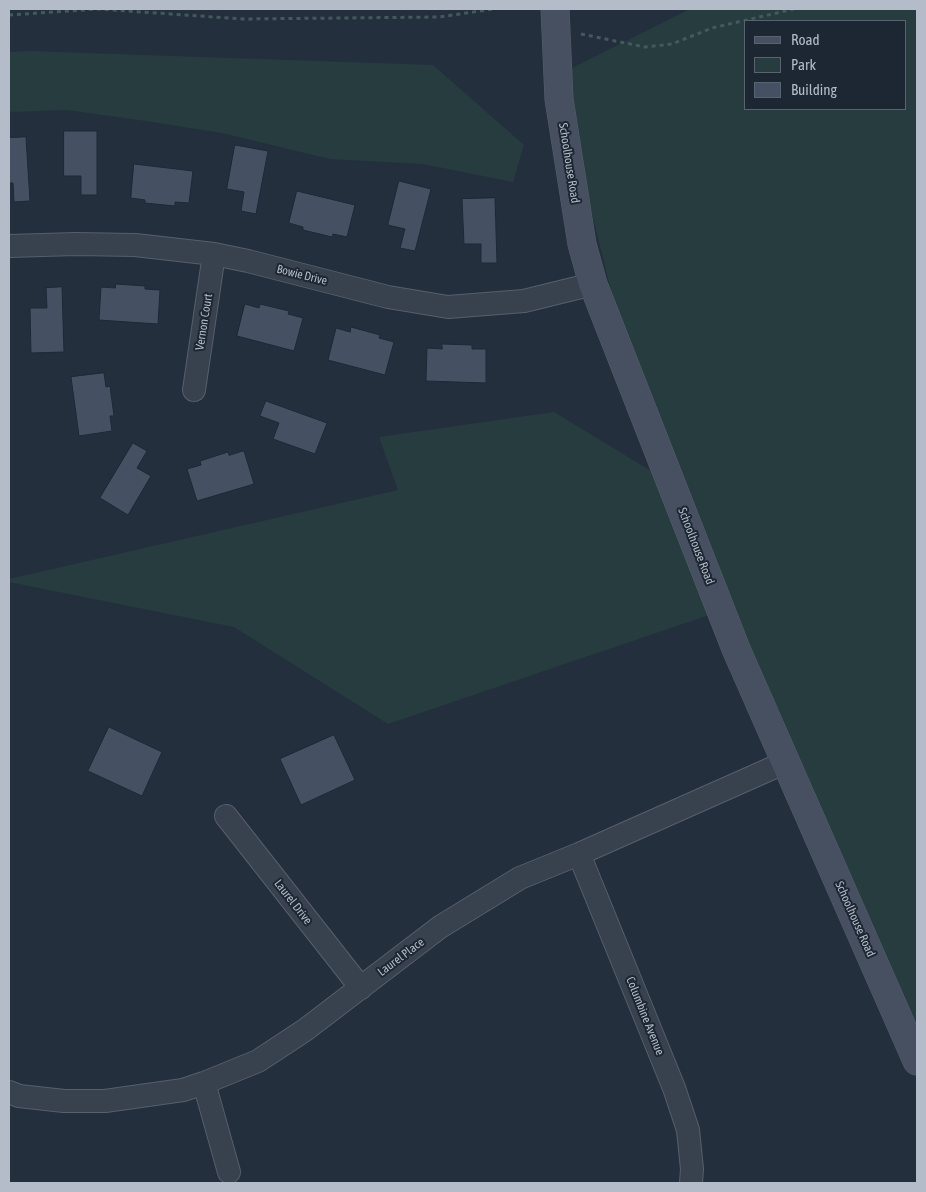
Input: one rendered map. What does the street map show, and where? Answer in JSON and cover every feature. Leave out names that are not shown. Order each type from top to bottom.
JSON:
[{"type":"street","name":"Schoolhouse Road","points":[[555,14],[559,99],[582,244],[593,284],[736,649],[917,1061]]},
{"type":"street","name":"Bowie Drive","points":[[9,246],[135,245],[214,254],[388,297],[448,307],[524,301],[593,284]]},
{"type":"street","name":"Vernon Court","points":[[194,390],[214,254]]},
{"type":"street","name":"Laurel Place","points":[[9,1092],[19,1096],[64,1101],[105,1101],[183,1090],[258,1061],[305,1030],[440,927],[520,878],[579,854],[786,762]]},
{"type":"street","name":"Laurel Drive","points":[[226,816],[361,988]]},
{"type":"street","name":"Columbine Avenue","points":[[579,854],[677,1096],[688,1130],[692,1169],[691,1183]]},
{"type":"street","points":[[204,1083],[229,1172]]},
{"type":"path","points":[[9,15],[98,9],[243,19],[439,17],[494,9]]},
{"type":"path","points":[[747,20],[794,9]]},
{"type":"path","points":[[555,14],[582,34],[645,47],[672,44],[712,28],[744,21]]},
{"type":"green space","points":[[690,9],[917,9],[917,1025],[715,613],[388,724],[234,627],[9,582],[9,579],[398,490],[379,437],[554,412],[656,474],[558,75]]},
{"type":"green space","points":[[29,51],[433,65],[524,145],[513,182],[423,164],[330,159],[222,133],[67,110],[9,112],[9,52]]},
{"type":"building","points":[[64,131],[97,131],[97,195],[81,195],[81,176],[64,176]]},
{"type":"building","points":[[26,137],[30,201],[14,202],[13,183],[9,183],[9,138]]},
{"type":"building","points":[[235,145],[268,151],[256,214],[241,211],[244,192],[227,189]]},
{"type":"building","points":[[134,164],[193,171],[189,203],[175,202],[175,206],[145,203],[145,200],[131,198]]},
{"type":"building","points":[[399,181],[431,189],[415,251],[400,248],[405,229],[388,225]]},
{"type":"building","points":[[297,191],[355,205],[347,237],[333,234],[332,237],[303,230],[303,227],[289,223]]},
{"type":"building","points":[[495,198],[497,263],[481,263],[481,244],[464,244],[462,199]]},
{"type":"building","points":[[116,284],[145,286],[145,289],[160,290],[158,324],[99,320],[101,287],[115,288]]},
{"type":"building","points":[[62,287],[64,352],[31,353],[30,308],[47,308],[46,288]]},
{"type":"building","points":[[245,304],[259,308],[260,304],[289,311],[288,314],[303,318],[294,351],[237,336]]},
{"type":"building","points":[[351,327],[380,335],[379,338],[394,342],[385,375],[328,360],[336,328],[350,332]]},
{"type":"building","points":[[442,344],[472,345],[472,349],[486,349],[486,383],[426,381],[427,348],[442,349]]},
{"type":"building","points":[[104,373],[106,387],[110,386],[114,416],[110,416],[112,431],[79,436],[71,377]]},
{"type":"building","points":[[266,401],[327,423],[315,454],[273,439],[279,423],[260,416]]},
{"type":"building","points":[[133,443],[147,451],[137,468],[151,476],[128,515],[100,498]]},
{"type":"building","points":[[244,451],[254,484],[197,501],[187,469],[201,465],[200,461],[228,452],[229,455]]},
{"type":"building","points":[[109,727],[162,752],[142,796],[88,771]]},
{"type":"building","points":[[334,735],[355,780],[301,805],[280,759]]}]
